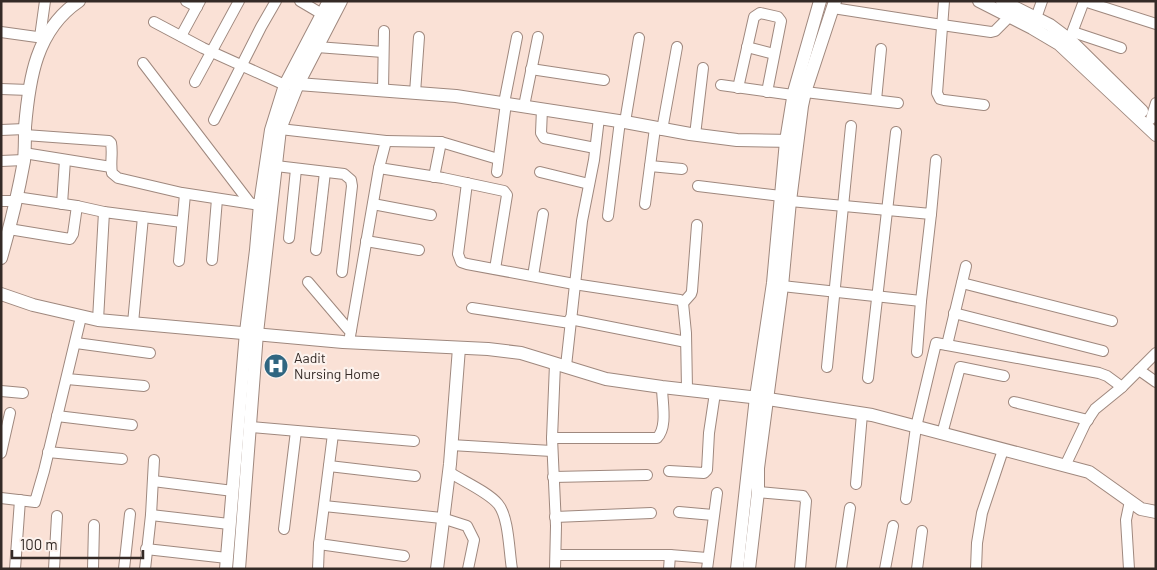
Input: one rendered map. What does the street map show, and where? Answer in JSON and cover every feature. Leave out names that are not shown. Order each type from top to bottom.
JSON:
[{"type":"street","points":[[1,258],[24,156],[29,90],[42,38],[45,1]]},
{"type":"street","points":[[42,38],[79,1]]},
{"type":"street","points":[[181,36],[198,4],[186,1]]},
{"type":"street","points":[[195,82],[239,1]]},
{"type":"street","points":[[214,120],[276,1]]},
{"type":"street","points":[[300,1],[322,14]]},
{"type":"street","points":[[239,569],[250,427],[256,250],[260,205],[271,130],[290,83],[329,1]]},
{"type":"street","points":[[260,205],[276,166],[280,129],[290,83],[317,47],[341,1]]},
{"type":"street","points":[[799,94],[795,82],[820,1]]},
{"type":"street","points":[[944,1],[938,96],[944,100],[984,105]]},
{"type":"street","points":[[979,1],[1032,28],[1069,40],[1121,48]]},
{"type":"street","points":[[1036,18],[1042,1]]},
{"type":"street","points":[[1069,40],[1084,1],[1156,24]]},
{"type":"street","points":[[1004,2],[1053,27],[1153,121]]},
{"type":"street","points":[[749,569],[758,492],[762,398],[773,283],[799,94],[834,4],[942,26],[993,32],[1010,16]]},
{"type":"street","points":[[738,88],[754,16],[760,13],[775,16],[781,21],[767,92]]},
{"type":"street","points":[[154,22],[241,66],[290,83],[383,90],[505,103],[622,121],[695,135],[737,140],[792,141]]},
{"type":"street","points":[[383,90],[384,31]]},
{"type":"street","points":[[1,32],[42,38]]},
{"type":"street","points":[[415,93],[420,37]]},
{"type":"street","points":[[497,172],[505,103],[517,37]]},
{"type":"street","points":[[524,106],[538,38]]},
{"type":"street","points":[[608,216],[622,121],[639,38]]},
{"type":"street","points":[[1069,40],[1156,135]]},
{"type":"street","points":[[645,204],[650,166],[676,46]]},
{"type":"street","points":[[317,47],[383,52]]},
{"type":"street","points":[[747,47],[774,54]]},
{"type":"street","points":[[876,100],[881,50]]},
{"type":"street","points":[[144,63],[260,205]]},
{"type":"street","points":[[695,135],[703,68]]},
{"type":"street","points":[[531,69],[604,80]]},
{"type":"street","points":[[721,85],[767,92],[898,103]]},
{"type":"street","points":[[1,89],[29,90]]},
{"type":"street","points":[[1153,121],[1156,103]]},
{"type":"street","points":[[542,109],[541,133],[544,138],[596,148]]},
{"type":"street","points":[[555,569],[556,516],[552,438],[560,365],[570,321],[582,221],[596,148],[598,118]]},
{"type":"street","points":[[826,367],[851,126]]},
{"type":"street","points":[[280,129],[386,141],[441,142],[498,159]]},
{"type":"street","points":[[1,130],[108,141],[112,147],[110,168],[112,173],[118,178],[185,194],[260,205]]},
{"type":"street","points":[[868,378],[896,132]]},
{"type":"street","points":[[350,336],[379,168],[386,141]]},
{"type":"street","points":[[434,177],[441,142]]},
{"type":"street","points":[[1,161],[24,156],[65,160],[110,168]]},
{"type":"street","points":[[62,204],[65,160]]},
{"type":"street","points":[[916,352],[936,160]]},
{"type":"street","points":[[276,166],[344,174],[351,180],[352,186],[342,272]]},
{"type":"street","points":[[650,166],[682,168]]},
{"type":"street","points":[[379,168],[467,183],[506,192],[495,270]]},
{"type":"street","points":[[289,238],[296,169]]},
{"type":"street","points":[[316,250],[325,172]]},
{"type":"street","points":[[540,172],[589,184]]},
{"type":"street","points":[[467,183],[459,258],[461,262],[495,270],[680,300],[682,302]]},
{"type":"street","points":[[698,186],[843,206],[930,214]]},
{"type":"street","points":[[180,261],[185,194]]},
{"type":"street","points":[[737,569],[762,398],[782,286],[786,198]]},
{"type":"street","points":[[1,201],[15,199],[62,204],[104,212],[182,222]]},
{"type":"street","points":[[212,260],[217,199]]},
{"type":"street","points":[[373,204],[431,214]]},
{"type":"street","points":[[6,233],[70,239],[73,234],[77,206]]},
{"type":"street","points":[[98,320],[104,212]]},
{"type":"street","points":[[533,276],[543,214]]},
{"type":"street","points":[[133,322],[143,217]]},
{"type":"street","points":[[682,302],[692,291],[697,225]]},
{"type":"street","points":[[366,241],[419,250]]},
{"type":"street","points":[[946,345],[966,266]]},
{"type":"street","points":[[308,282],[348,329],[350,336]]},
{"type":"street","points":[[962,283],[1112,321]]},
{"type":"street","points":[[782,286],[921,301]]},
{"type":"street","points":[[1,294],[33,306],[98,320],[252,333],[350,336],[520,353],[606,379],[762,398],[862,414],[1090,472],[1141,510],[1156,512]]},
{"type":"street","points":[[682,302],[686,342],[687,389]]},
{"type":"street","points":[[472,308],[570,321],[686,342]]},
{"type":"street","points":[[954,313],[1103,352]]},
{"type":"street","points":[[1,498],[35,502],[81,317]]},
{"type":"street","points":[[146,549],[226,563],[252,333]]},
{"type":"street","points":[[76,343],[150,353]]},
{"type":"street","points":[[906,499],[916,427],[936,343],[1099,373],[1107,376],[1122,387]]},
{"type":"street","points":[[437,569],[449,472],[459,348]]},
{"type":"street","points":[[1065,466],[1088,420],[1096,409],[1122,387],[1156,352]]},
{"type":"street","points":[[942,434],[960,367],[1004,376]]},
{"type":"street","points":[[1138,370],[1156,382]]},
{"type":"street","points":[[67,379],[144,386]]},
{"type":"street","points":[[552,438],[656,438],[663,426],[662,387]]},
{"type":"street","points":[[1,391],[23,394]]},
{"type":"street","points":[[669,471],[704,473],[707,470],[709,433],[715,393]]},
{"type":"street","points":[[1014,402],[1088,420]]},
{"type":"street","points":[[1,453],[10,413]]},
{"type":"street","points":[[856,484],[862,414]]},
{"type":"street","points":[[57,416],[132,425]]},
{"type":"street","points":[[250,427],[414,441]]},
{"type":"street","points":[[284,529],[296,431]]},
{"type":"street","points":[[318,569],[319,544],[334,434]]},
{"type":"street","points":[[451,445],[552,451]]},
{"type":"street","points":[[976,569],[977,543],[982,513],[1003,450]]},
{"type":"street","points":[[48,452],[122,459]]},
{"type":"street","points":[[145,569],[151,515],[154,460]]},
{"type":"street","points":[[329,466],[415,476]]},
{"type":"street","points":[[449,472],[499,505],[505,521],[512,569]]},
{"type":"street","points":[[553,477],[647,475]]},
{"type":"street","points":[[153,481],[233,491]]},
{"type":"street","points":[[758,492],[803,496],[805,498],[800,569]]},
{"type":"street","points":[[707,569],[717,493]]},
{"type":"street","points":[[15,569],[20,500]]},
{"type":"street","points":[[1129,569],[1126,520],[1130,501]]},
{"type":"street","points":[[324,506],[442,518],[467,526],[474,540],[468,569]]},
{"type":"street","points":[[841,569],[850,508]]},
{"type":"street","points":[[679,512],[713,515]]},
{"type":"street","points":[[556,516],[651,513]]},
{"type":"street","points":[[124,569],[130,514]]},
{"type":"street","points":[[151,515],[229,524]]},
{"type":"street","points":[[54,569],[57,516]]},
{"type":"street","points":[[93,569],[94,525]]},
{"type":"street","points":[[884,569],[893,526]]},
{"type":"street","points":[[917,569],[922,531]]},
{"type":"street","points":[[319,544],[404,556]]},
{"type":"street","points":[[556,555],[670,555],[707,558]]},
{"type":"street","points":[[669,569],[670,555]]},
{"type":"place","name":"Aadit Nursing Home","points":[[276,366]]}]
